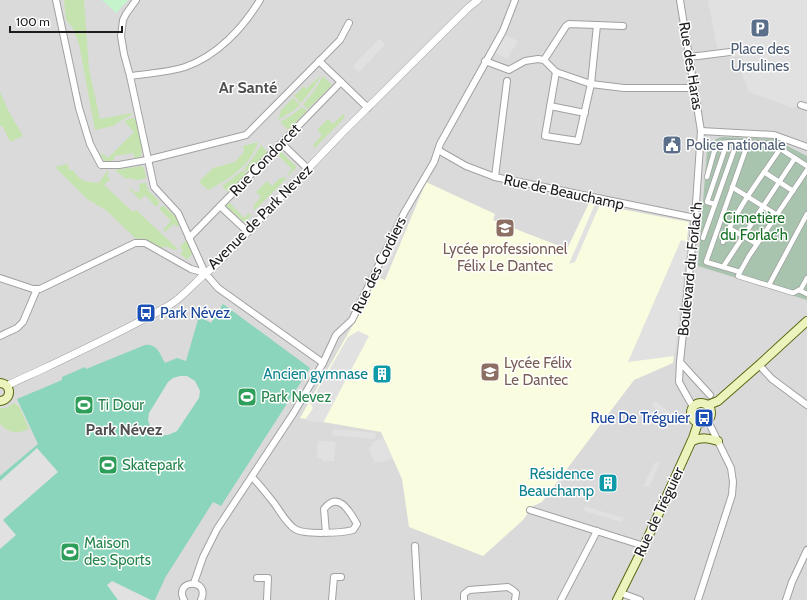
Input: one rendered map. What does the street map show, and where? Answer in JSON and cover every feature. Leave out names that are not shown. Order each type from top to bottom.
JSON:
[{"type":"main road","points":[[708,405],[711,410],[711,414],[708,421],[704,424],[698,424],[690,415],[693,406],[701,403],[708,405],[718,401],[807,321]]},
{"type":"main road","points":[[0,401],[2,402],[8,398],[10,393],[8,387],[3,384]]},
{"type":"main road","name":"Rue de Tréguier","points":[[619,596],[644,546],[692,441],[698,424]]},
{"type":"main road","points":[[692,441],[700,438],[708,438],[718,441]]},
{"type":"street","points":[[56,0],[79,108],[90,144],[101,165],[119,165],[148,160],[246,135],[340,40],[349,23]]},
{"type":"street","points":[[136,0],[123,20],[121,36],[154,187],[178,213],[205,273],[218,288],[323,363]]},
{"type":"street","points":[[130,76],[185,67],[216,51],[240,28],[260,0]]},
{"type":"street","name":"Avenue de Park Nevez","points":[[3,384],[43,369],[169,306],[183,296],[205,273],[216,265],[368,108],[469,7],[478,0]]},
{"type":"street","name":"Rue des Cordiers","points":[[194,583],[209,542],[293,414],[323,363],[336,335],[352,320],[404,213],[434,162],[440,144],[503,31],[515,0]]},
{"type":"street","name":"Rue des Haras","points":[[680,0],[701,131]]},
{"type":"street","points":[[544,60],[566,26],[569,24],[622,26]]},
{"type":"street","points":[[556,72],[545,136],[578,141],[591,84],[597,25]]},
{"type":"street","points":[[690,57],[730,52]]},
{"type":"street","points":[[485,61],[509,70],[525,61],[544,60],[556,72],[591,84],[624,88],[694,88]]},
{"type":"street","points":[[319,61],[368,108]]},
{"type":"street","points":[[495,177],[507,81]]},
{"type":"street","name":"Rue Condorcet","points":[[189,238],[341,82]]},
{"type":"street","points":[[550,106],[585,113]]},
{"type":"street","points":[[701,131],[774,135],[807,147]]},
{"type":"street","name":"Boulevard du Forlac'h","points":[[701,131],[695,218],[680,362],[710,395]]},
{"type":"street","points":[[703,238],[738,142]]},
{"type":"street","points":[[706,177],[714,152],[720,143],[738,142],[773,144],[807,166]]},
{"type":"street","points":[[281,143],[308,169]]},
{"type":"street","points":[[715,204],[707,202],[727,143]]},
{"type":"street","points":[[740,272],[706,262],[748,143]]},
{"type":"street","points":[[723,242],[729,228],[748,197],[780,149]]},
{"type":"street","name":"Rue de Beauchamp","points":[[438,150],[466,166],[495,177],[695,218]]},
{"type":"street","points":[[723,267],[742,236],[795,158]]},
{"type":"street","points":[[807,170],[757,244],[738,276],[793,293],[801,289],[807,278]]},
{"type":"street","points":[[764,172],[793,191]]},
{"type":"street","points":[[732,187],[777,215]]},
{"type":"street","points":[[220,206],[248,232]]},
{"type":"street","points":[[769,285],[807,214]]},
{"type":"street","points":[[729,228],[757,244]]},
{"type":"street","points":[[0,278],[27,288],[37,289],[135,243],[145,243],[191,269],[205,273]]},
{"type":"street","points":[[0,336],[17,328],[23,322],[37,289]]},
{"type":"street","points":[[799,290],[807,294]]},
{"type":"street","points":[[680,362],[679,382],[693,406]]},
{"type":"street","points":[[759,365],[772,379],[807,405]]},
{"type":"street","points":[[698,600],[732,495],[733,482],[731,468],[708,421]]},
{"type":"street","points":[[252,477],[296,529],[302,532],[326,533],[353,530],[357,524],[343,504],[336,501],[329,503],[324,510],[326,533]]},
{"type":"street","points":[[530,510],[644,546]]},
{"type":"street","points":[[561,600],[597,531]]},
{"type":"street","points":[[415,546],[418,600]]},
{"type":"street","points":[[786,600],[792,582],[807,550]]},
{"type":"street","points":[[332,600],[334,577],[341,577]]},
{"type":"street","points":[[257,578],[268,578],[267,600]]},
{"type":"street","points":[[184,600],[182,594],[184,588],[188,584],[194,583],[202,589],[202,600]]},
{"type":"street","points":[[464,600],[464,594],[470,590],[508,587],[514,591],[516,599]]},
{"type":"street","points":[[619,596],[640,600]]},
{"type":"shaded area","points":[[0,0],[807,0],[807,600],[0,600]]},
{"type":"shaded area","name":"Place des Ursulines","points":[[708,0],[807,1],[807,103],[793,108],[749,92],[743,77],[743,56],[719,58]]},
{"type":"shaded area","points":[[505,35],[518,41],[507,59],[495,53]]},
{"type":"shaded area","points":[[379,39],[385,45],[359,72],[353,66]]},
{"type":"shaded area","name":"Lycée Félix Le Dantec","points":[[426,182],[495,214],[493,220],[567,249],[589,203],[689,222],[673,363],[634,380],[542,502],[533,506],[523,520],[483,556],[409,527],[402,479],[381,432],[300,418],[354,323],[376,277],[385,280]]},
{"type":"shaded area","points":[[595,204],[600,204],[575,262],[569,264]]},
{"type":"shaded area","points":[[399,229],[405,230],[386,270],[377,274]]},
{"type":"shaded area","points":[[681,240],[688,242],[674,356],[628,362]]},
{"type":"shaded area","points":[[358,331],[369,336],[323,423],[305,420],[313,408],[310,403],[348,337]]},
{"type":"shaded area","points":[[187,376],[195,381],[200,391],[199,398],[177,431],[168,435],[161,435],[155,432],[150,426],[148,420],[149,413],[168,382],[173,378]]},
{"type":"shaded area","points":[[655,401],[681,421],[677,425],[652,405]]},
{"type":"shaded area","points":[[333,429],[376,433],[375,439],[332,435]]},
{"type":"shaded area","points":[[383,438],[392,458],[381,463],[380,461],[375,463],[368,448],[373,445],[372,443]]},
{"type":"shaded area","points":[[318,441],[336,442],[334,461],[323,461],[322,458],[317,458]]},
{"type":"shaded area","points":[[37,448],[58,472],[3,520],[16,535],[0,549],[0,481]]},
{"type":"shaded area","points":[[656,461],[660,463],[649,487],[643,486]]},
{"type":"shaded area","points":[[585,506],[624,518],[621,522],[584,511]]},
{"type":"shaded area","points":[[112,581],[151,600],[118,600],[107,585]]},
{"type":"green space","points":[[64,0],[84,0],[89,69],[100,119],[132,113],[132,115],[113,126],[95,130],[79,44],[73,28],[66,20]]},
{"type":"green space","points":[[102,0],[128,0],[116,13]]},
{"type":"green space","points":[[321,75],[314,87],[301,103],[294,96],[304,86],[306,89]]},
{"type":"green space","points":[[323,76],[332,85],[308,109],[303,105],[315,90]]},
{"type":"green space","points":[[0,92],[9,112],[23,136],[10,142],[3,127],[0,125]]},
{"type":"green space","points":[[293,98],[300,105],[278,120],[281,110]]},
{"type":"green space","points":[[302,107],[307,111],[288,130],[280,122]]},
{"type":"green space","points":[[343,114],[345,117],[315,148],[313,145],[322,135],[317,130],[328,119],[333,124]]},
{"type":"green space","points":[[132,118],[136,119],[142,147],[141,156],[135,159],[133,153],[114,156],[114,160],[106,162],[100,152],[108,158],[134,132],[124,121]]},
{"type":"green space","name":"Cimetière du Forlac’h","points":[[722,137],[774,139],[807,156],[807,300],[698,266],[707,151],[713,142]]},
{"type":"green space","points":[[258,142],[250,158],[244,165],[224,181],[208,190],[199,182],[213,168],[235,162],[244,152],[243,146]]},
{"type":"green space","points":[[261,145],[268,153],[248,172],[244,169]]},
{"type":"green space","points":[[279,150],[297,167],[288,176],[287,175],[292,169],[276,153]]},
{"type":"green space","points":[[68,164],[69,170],[74,171],[82,180],[99,183],[107,171],[109,173],[107,176],[110,179],[104,185],[133,212],[136,210],[178,249],[175,250],[164,246],[162,249],[146,241],[135,238],[107,211],[87,199],[55,167]]},
{"type":"green space","points":[[142,166],[144,168],[145,179],[126,179],[115,170]]},
{"type":"green space","points":[[243,170],[247,174],[228,192],[222,186]]},
{"type":"green space","points":[[284,177],[286,179],[255,210],[253,206],[261,197],[256,192],[267,181],[272,186],[280,178]]},
{"type":"green space","points":[[146,183],[148,190],[159,201],[159,204],[156,207],[145,195],[140,200],[129,189],[130,188],[136,193],[140,190],[139,184]]},
{"type":"green space","points":[[229,202],[244,218],[249,213],[251,216],[244,222],[226,206]]},
{"type":"green space","points":[[164,206],[179,220],[180,224],[178,227],[174,224],[165,232],[163,230],[171,221],[159,209]]},
{"type":"green space","points":[[185,241],[187,241],[193,253],[187,260],[180,254],[183,251],[180,247]]},
{"type":"green space","points":[[223,304],[310,368],[221,506],[213,502],[165,578],[155,600],[0,600],[0,476],[38,444],[17,399],[62,380],[62,377],[85,367],[86,369],[145,345],[155,347],[165,363],[177,358],[186,361],[199,316],[211,323]]},
{"type":"green space","points":[[14,403],[19,406],[29,429],[21,432],[14,432],[7,430],[0,424],[0,408],[6,408]]},
{"type":"place","name":"Place des Ursulines","points":[[760,28]]},
{"type":"place","name":"Police nationale","points":[[672,145]]},
{"type":"place","name":"Lycée professionnel Félix Le Dantec","points":[[505,228]]},
{"type":"place","name":"Park Névez","points":[[146,313]]},
{"type":"place","name":"Lycée Félix Le Dantec","points":[[490,372]]},
{"type":"place","name":"Ancien gymnase","points":[[382,374]]},
{"type":"place","name":"Park Nevez","points":[[247,397]]},
{"type":"place","name":"Ti Dour","points":[[84,405]]},
{"type":"place","name":"Rue De Tréguier","points":[[704,418]]},
{"type":"place","name":"Skatepark","points":[[108,465]]},
{"type":"place","name":"Résidence Beauchamp","points":[[608,483]]},
{"type":"place","name":"Maison des Sports","points":[[70,552]]},
{"type":"district","name":"Ar Santé","points":[[248,87]]},
{"type":"district","name":"Park Névez","points":[[124,429]]}]
